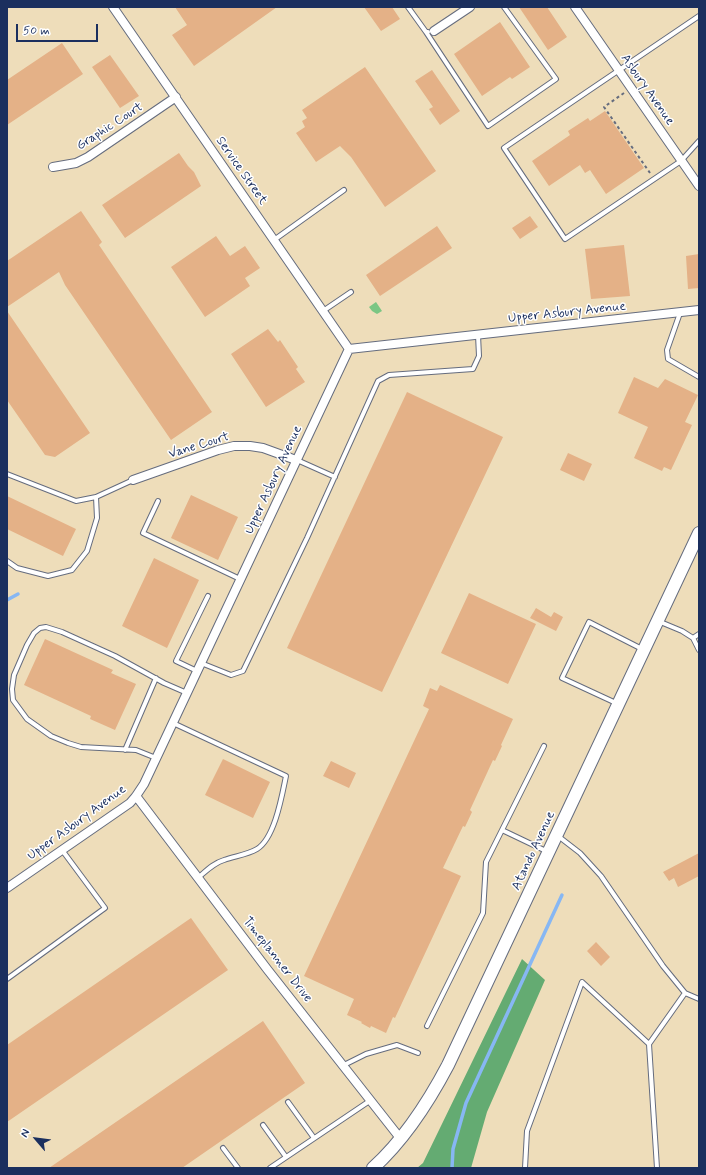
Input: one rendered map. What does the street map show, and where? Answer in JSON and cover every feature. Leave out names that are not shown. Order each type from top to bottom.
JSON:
[{"type":"main road","name":"Atando Avenue","points":[[373,1168],[400,1138],[426,1105],[448,1065],[699,533]]},
{"type":"street","name":"Service Street","points":[[113,7],[349,349]]},
{"type":"street","points":[[430,32],[470,7]]},
{"type":"street","name":"Asbury Avenue","points":[[575,7],[699,186]]},
{"type":"street","name":"Graphic Court","points":[[53,167],[76,163],[88,157],[176,97]]},
{"type":"street","name":"Upper Asbury Avenue","points":[[7,888],[130,803],[144,784],[349,349],[699,310]]},
{"type":"street","name":"Vane Court","points":[[133,480],[218,450],[234,446],[263,448],[296,460]]},
{"type":"street","name":"Timeplanner Drive","points":[[136,796],[199,877],[267,969],[400,1138]]},
{"type":"lane","points":[[408,7],[430,32],[488,126],[556,79],[504,7]]},
{"type":"lane","points":[[699,16],[504,148],[565,239],[681,161],[699,141]]},
{"type":"lane","points":[[274,240],[344,190]]},
{"type":"lane","points":[[322,311],[351,292]]},
{"type":"lane","points":[[680,313],[667,350],[668,359],[699,377]]},
{"type":"lane","points":[[201,663],[231,675],[243,671],[378,381],[389,375],[473,369],[479,356],[478,335]]},
{"type":"lane","points":[[296,460],[335,476]]},
{"type":"lane","points":[[7,474],[76,501],[96,497],[133,480]]},
{"type":"lane","points":[[7,561],[17,568],[48,576],[72,570],[87,551],[97,518],[96,497]]},
{"type":"lane","points":[[158,500],[143,533],[240,579]]},
{"type":"lane","points":[[197,671],[176,661],[208,596]]},
{"type":"lane","points":[[658,620],[693,638],[699,650]]},
{"type":"lane","points":[[618,704],[562,678],[589,622],[644,650]]},
{"type":"lane","points":[[156,758],[136,750],[81,747],[51,736],[27,719],[13,700],[12,689],[14,675],[27,645],[34,633],[40,628],[46,627],[62,632],[115,656],[156,678],[187,692]]},
{"type":"lane","points":[[693,638],[699,634]]},
{"type":"lane","points":[[125,750],[156,678]]},
{"type":"lane","points":[[172,723],[286,776],[278,813],[269,835],[258,848],[249,853],[223,860],[211,866],[199,877]]},
{"type":"lane","points":[[427,1026],[483,913],[486,862],[544,746]]},
{"type":"lane","points":[[502,830],[548,852]]},
{"type":"lane","points":[[557,835],[580,853],[601,876],[663,966],[685,992],[699,999]]},
{"type":"lane","points":[[7,979],[105,908],[62,850]]},
{"type":"lane","points":[[525,1168],[526,1131],[582,982],[649,1044]]},
{"type":"lane","points":[[657,1168],[649,1044],[685,992]]},
{"type":"lane","points":[[344,1065],[366,1054],[397,1044],[418,1053]]},
{"type":"lane","points":[[270,1168],[371,1100]]},
{"type":"lane","points":[[288,1102],[314,1138]]},
{"type":"lane","points":[[263,1125],[286,1157]]},
{"type":"lane","points":[[223,1148],[238,1168]]},
{"type":"path","points":[[631,88],[604,107],[654,179]]},
{"type":"green space","points":[[376,302],[382,311],[377,314],[369,307]]},
{"type":"green space","points":[[522,959],[545,980],[487,1112],[471,1168],[417,1168],[423,1163]]},
{"type":"building","points":[[175,7],[277,7],[194,66],[172,35],[187,25]]},
{"type":"building","points":[[364,7],[392,7],[400,19],[381,31]]},
{"type":"building","points":[[519,7],[547,7],[567,37],[548,50]]},
{"type":"building","points":[[500,22],[530,67],[512,79],[510,77],[482,96],[454,54]]},
{"type":"building","points":[[62,43],[83,74],[7,125],[7,80]]},
{"type":"building","points":[[110,55],[139,96],[120,108],[92,67]]},
{"type":"building","points":[[365,67],[436,171],[385,207],[351,157],[340,146],[316,162],[296,133],[305,127],[302,121],[307,118],[302,110]]},
{"type":"building","points":[[432,70],[460,111],[440,125],[429,109],[433,107],[415,81]]},
{"type":"building","points":[[605,111],[644,168],[606,194],[590,170],[585,173],[580,165],[549,186],[532,161],[570,135],[568,131],[588,118],[590,121]]},
{"type":"building","points":[[179,153],[194,172],[201,186],[125,238],[102,205]]},
{"type":"building","points":[[81,211],[102,242],[99,245],[212,412],[171,440],[65,285],[59,272],[7,307],[7,261]]},
{"type":"building","points":[[530,216],[538,227],[520,239],[512,228]]},
{"type":"building","points":[[437,226],[452,248],[380,296],[366,275]]},
{"type":"building","points":[[216,236],[230,256],[245,246],[260,268],[245,278],[250,286],[205,317],[171,267]]},
{"type":"building","points":[[624,245],[630,296],[591,299],[585,249]]},
{"type":"building","points":[[699,254],[699,288],[688,289],[686,256]]},
{"type":"building","points":[[7,311],[90,433],[55,457],[45,455],[7,400]]},
{"type":"building","points":[[268,329],[278,342],[280,340],[298,367],[296,369],[305,382],[266,407],[231,354]]},
{"type":"building","points":[[634,377],[658,388],[665,379],[698,395],[685,422],[692,425],[671,470],[664,467],[662,471],[634,458],[648,427],[618,413]]},
{"type":"building","points":[[407,392],[503,437],[382,692],[287,648]]},
{"type":"building","points":[[568,453],[592,464],[584,481],[560,470]]},
{"type":"building","points":[[191,495],[238,517],[218,560],[171,538]]},
{"type":"building","points":[[7,496],[76,529],[63,556],[7,529]]},
{"type":"building","points":[[154,558],[199,580],[167,648],[122,626]]},
{"type":"building","points":[[469,593],[536,624],[508,684],[441,653]]},
{"type":"building","points":[[536,608],[551,617],[554,612],[563,617],[556,631],[530,618]]},
{"type":"building","points":[[45,639],[113,670],[111,673],[136,684],[115,730],[90,719],[91,716],[24,685]]},
{"type":"building","points":[[440,685],[513,719],[495,761],[493,760],[470,810],[472,812],[465,827],[463,826],[443,868],[461,876],[395,1018],[393,1017],[386,1033],[371,1026],[370,1028],[361,1023],[362,1022],[347,1015],[354,999],[304,976],[429,709],[423,706],[430,688],[437,691]]},
{"type":"building","points":[[223,759],[270,782],[253,818],[205,795]]},
{"type":"building","points":[[331,761],[356,773],[349,788],[323,776]]},
{"type":"building","points":[[699,853],[699,876],[678,887],[674,878],[669,881],[663,872]]},
{"type":"building","points":[[191,918],[228,970],[7,1122],[7,1045]]},
{"type":"building","points":[[596,942],[610,957],[601,966],[587,951]]},
{"type":"building","points":[[263,1021],[305,1083],[182,1168],[49,1168]]},
{"type":"waterway","points":[[7,600],[18,594]]},
{"type":"waterway","points":[[452,1168],[453,1149],[466,1103],[562,895]]}]
